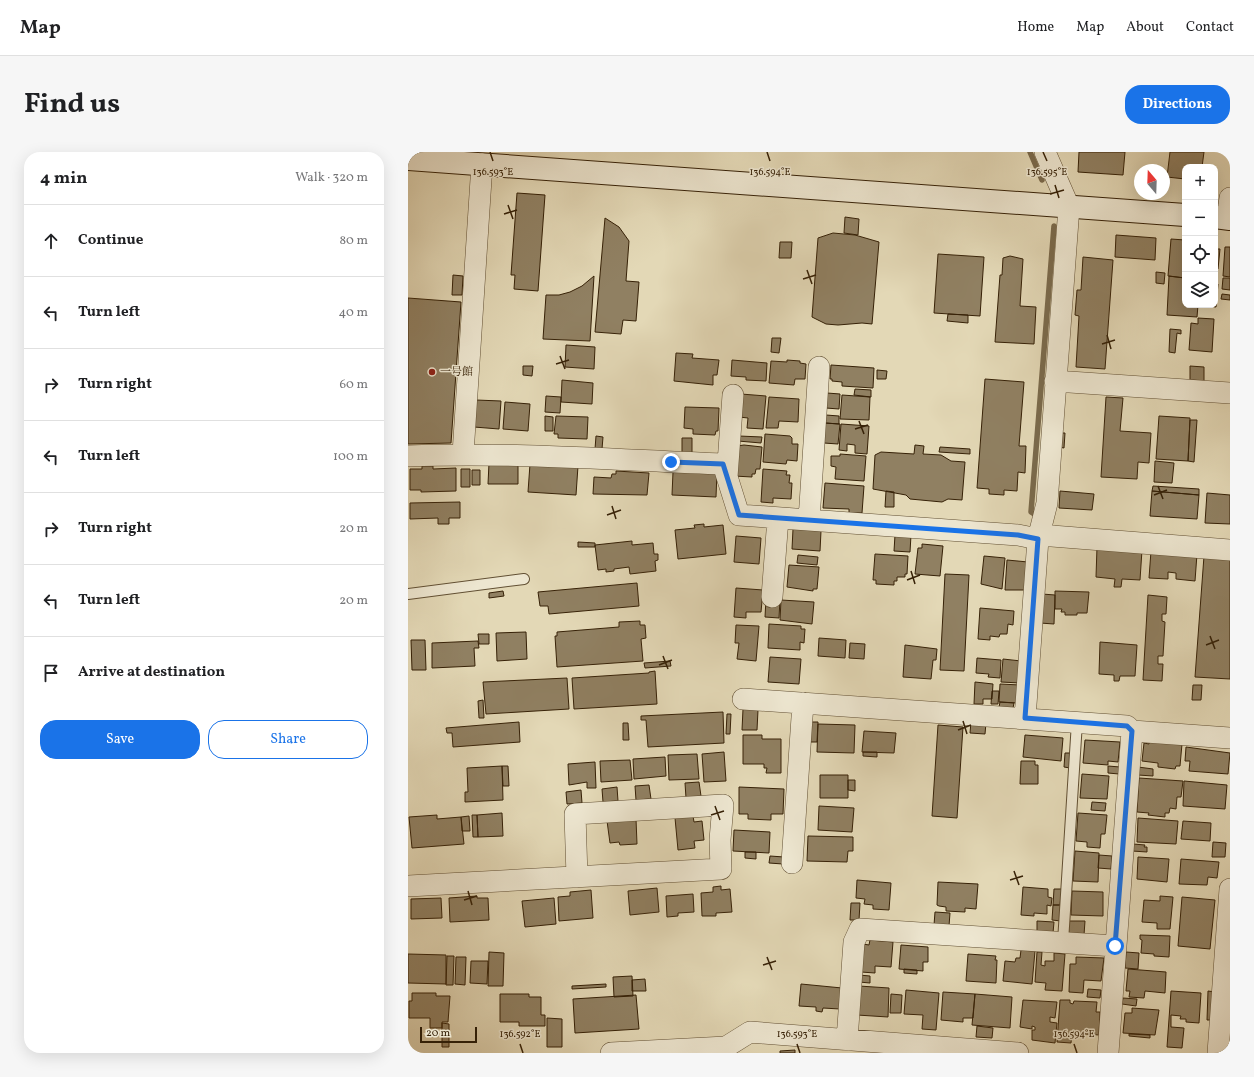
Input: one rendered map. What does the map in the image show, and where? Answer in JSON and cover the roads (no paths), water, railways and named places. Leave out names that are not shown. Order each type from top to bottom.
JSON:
[{"type":"street","points":[[1025,718],[1039,535],[1046,506],[1069,207],[1046,152]]},
{"type":"street","points":[[408,159],[1182,215]]},
{"type":"street","points":[[463,454],[482,164]]},
{"type":"street","points":[[809,520],[818,367]]},
{"type":"street","points":[[1056,381],[1230,393]]},
{"type":"street","points":[[727,477],[733,395]]},
{"type":"street","points":[[408,456],[463,454],[723,464],[739,515],[1018,535],[1039,535],[1230,550]]},
{"type":"street","points":[[772,597],[778,518]]},
{"type":"street","points":[[743,699],[1127,726],[1132,731],[1230,738]]},
{"type":"street","points":[[792,862],[803,703]]},
{"type":"street","points":[[1108,1053],[1132,731]]},
{"type":"street","points":[[408,886],[721,870],[720,840],[723,805],[575,814],[577,877]]},
{"type":"street","points":[[1218,1053],[1230,889]]},
{"type":"street","points":[[847,1040],[854,942],[860,929],[1115,946]]},
{"type":"street","points":[[611,1053],[726,1047],[750,1032],[813,1045],[847,1040],[921,1049],[1018,1053]]},
{"type":"lane","points":[[408,594],[524,580]]},
{"type":"lane","points":[[1062,942],[1077,722]]},
{"type":"waterway","points":[[1030,152],[1042,180]]},
{"type":"waterway","points":[[1039,517],[1031,512],[1054,226]]},
{"type":"place","name":"一号館","points":[[432,372]]}]
